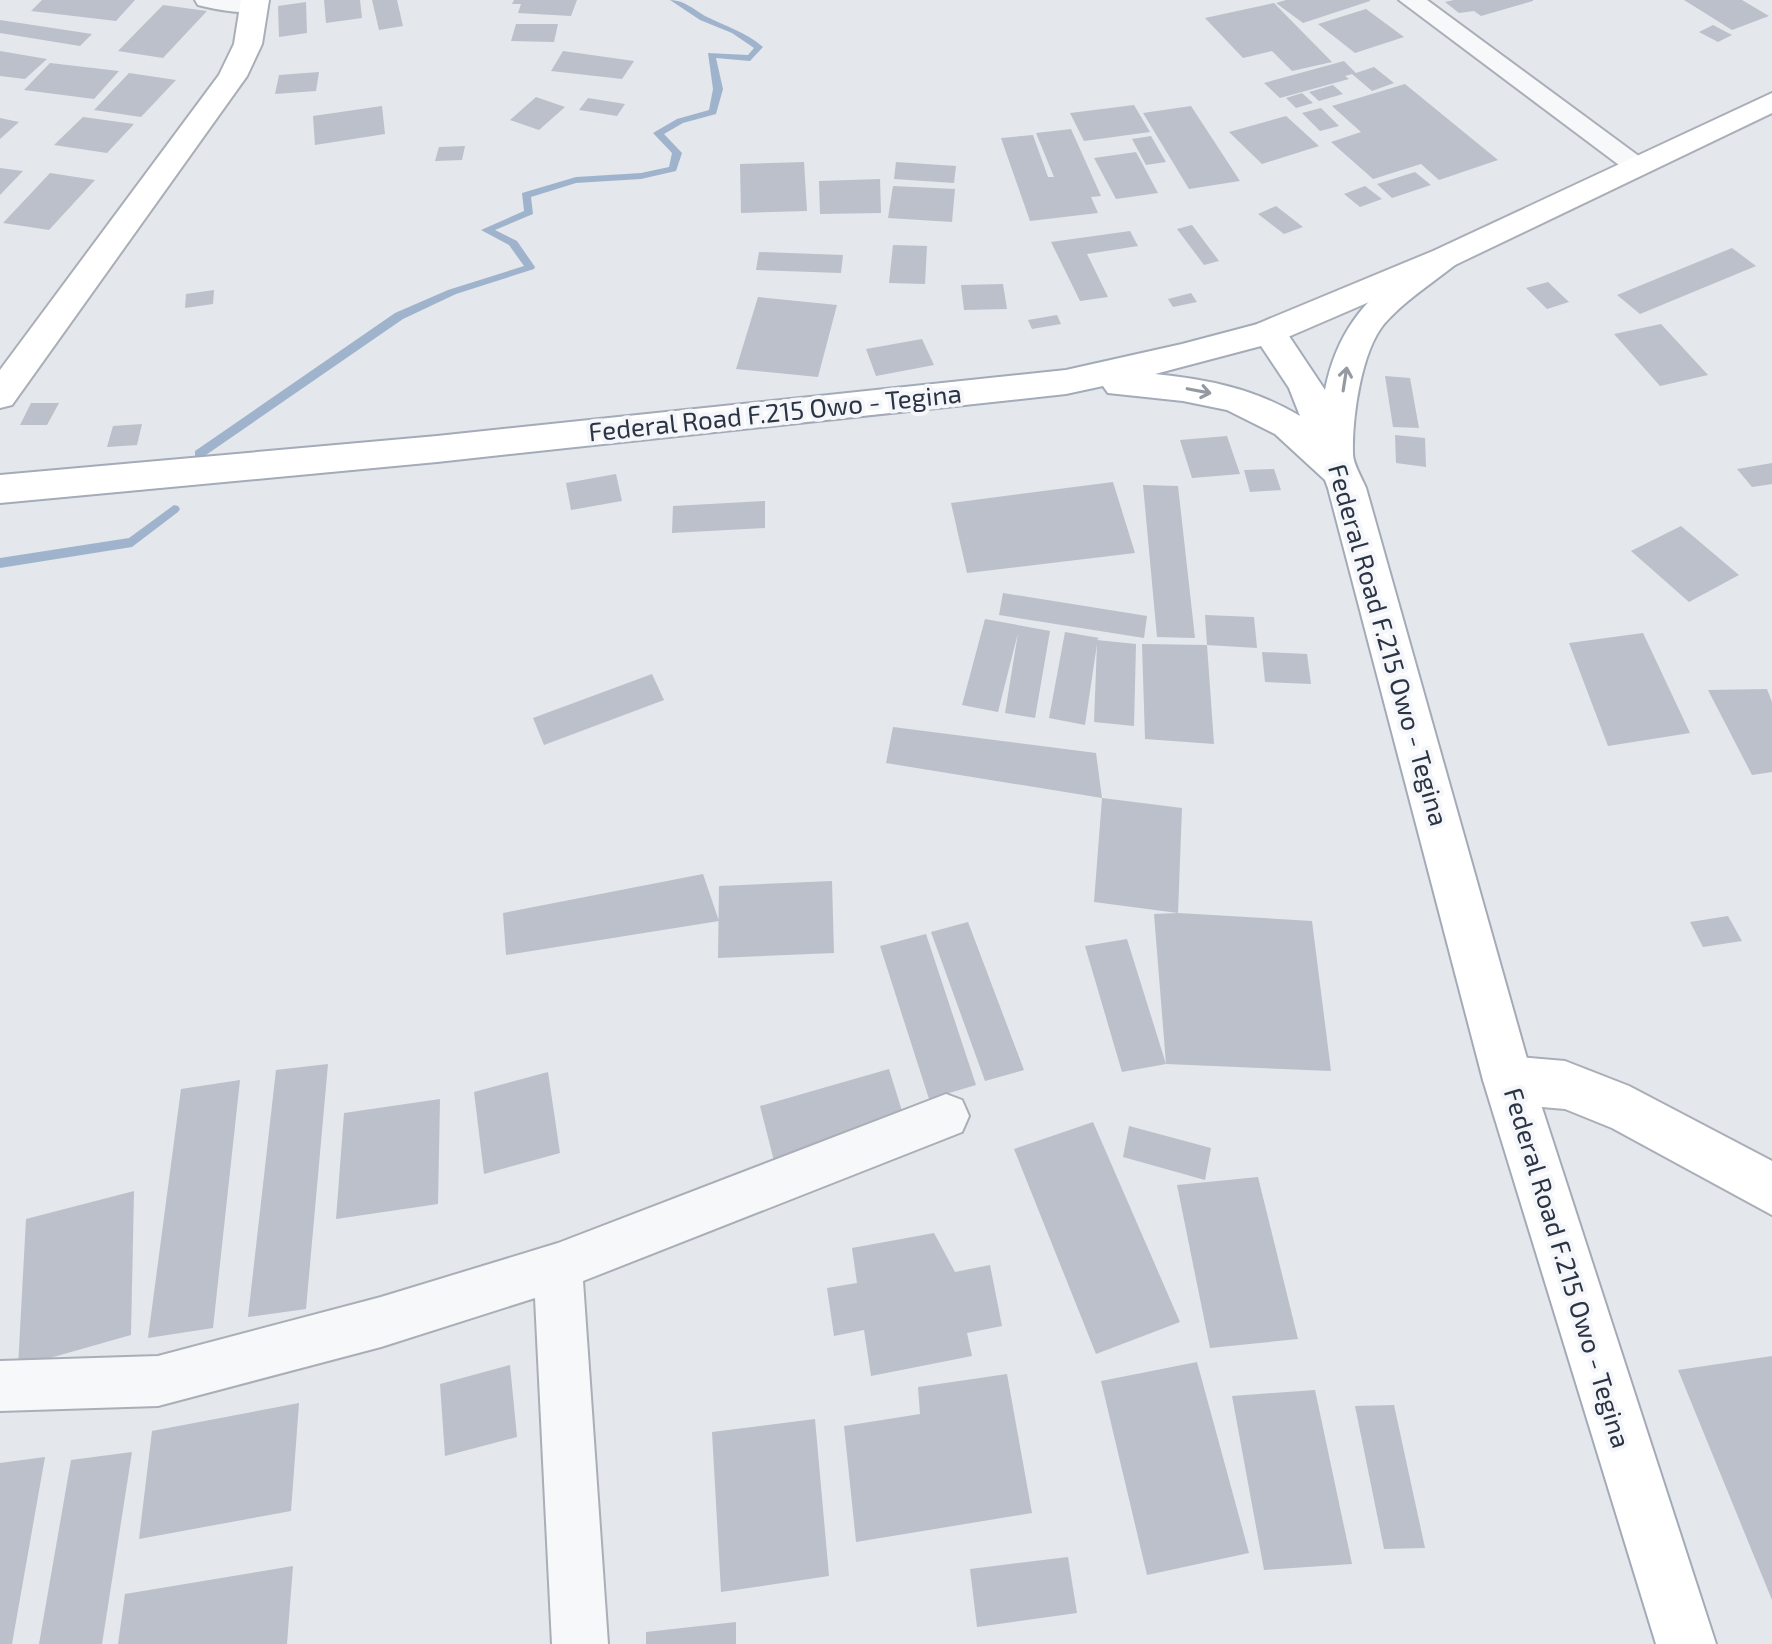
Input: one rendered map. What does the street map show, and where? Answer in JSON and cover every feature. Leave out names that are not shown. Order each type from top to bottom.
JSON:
[{"type":"main road","points":[[0,396],[233,76],[248,44],[255,3]]},
{"type":"main road","points":[[1269,332],[1444,258],[1772,102]]},
{"type":"main road","points":[[1341,472],[1348,361],[1365,326],[1393,298],[1444,258]]},
{"type":"main road","name":"Federal Road F.215 Owo - Tegina","points":[[0,489],[437,449],[1066,382],[1182,356],[1269,332],[1306,386],[1341,472],[1508,1080],[1686,1644]]},
{"type":"main road","points":[[1066,382],[1175,387],[1242,399],[1276,416],[1341,472]]},
{"type":"main road","points":[[1508,1080],[1565,1085],[1629,1110],[1772,1189]]},
{"type":"street","points":[[207,0],[255,3]]},
{"type":"street","points":[[1411,0],[1637,165]]},
{"type":"street","points":[[0,1386],[158,1381],[381,1322],[558,1267],[946,1116]]},
{"type":"street","points":[[558,1267],[580,1644]]},
{"type":"building","points":[[42,0],[135,0],[116,21],[31,11]]},
{"type":"building","points":[[324,0],[360,0],[362,18],[326,23]]},
{"type":"building","points":[[372,0],[397,0],[403,26],[379,30]]},
{"type":"building","points":[[514,0],[577,0],[571,16],[518,13],[521,4],[512,4]]},
{"type":"building","points":[[1286,0],[1370,1],[1303,23],[1276,3]]},
{"type":"building","points":[[1684,0],[1742,0],[1769,16],[1732,30]]},
{"type":"building","points":[[1533,1],[1481,16],[1474,11],[1459,13],[1445,2]]},
{"type":"building","points":[[306,2],[307,33],[279,37],[278,6]]},
{"type":"building","points":[[1274,3],[1332,62],[1292,71],[1272,51],[1243,58],[1205,18]]},
{"type":"building","points":[[163,5],[207,11],[163,58],[118,51]]},
{"type":"building","points":[[1366,9],[1404,37],[1355,53],[1318,24]]},
{"type":"building","points":[[0,20],[92,34],[80,46],[0,33]]},
{"type":"building","points":[[516,24],[558,24],[554,42],[511,41]]},
{"type":"building","points":[[1713,25],[1732,35],[1718,42],[1699,32]]},
{"type":"building","points":[[0,51],[47,59],[25,79],[0,76]]},
{"type":"building","points":[[563,51],[634,61],[622,79],[551,71]]},
{"type":"building","points":[[1344,61],[1356,73],[1374,67],[1394,83],[1372,91],[1352,74],[1345,76],[1349,79],[1280,98],[1264,83]]},
{"type":"building","points":[[50,63],[119,71],[94,99],[24,90]]},
{"type":"building","points":[[319,72],[316,91],[275,94],[279,75]]},
{"type":"building","points":[[129,73],[176,80],[141,117],[94,110]]},
{"type":"building","points":[[1405,84],[1498,160],[1439,180],[1421,164],[1373,179],[1331,142],[1361,132],[1332,106]]},
{"type":"building","points":[[1333,85],[1343,94],[1319,101],[1309,92]]},
{"type":"building","points":[[1302,93],[1313,103],[1296,108],[1286,98]]},
{"type":"building","points":[[536,97],[565,107],[539,130],[510,120]]},
{"type":"building","points":[[588,98],[625,104],[617,116],[579,110]]},
{"type":"building","points":[[1134,105],[1150,132],[1084,141],[1070,113]]},
{"type":"building","points":[[382,106],[385,134],[315,145],[313,116]]},
{"type":"building","points":[[1191,106],[1240,181],[1189,189],[1143,113]]},
{"type":"building","points":[[1321,108],[1339,126],[1320,131],[1302,113]]},
{"type":"building","points":[[1286,116],[1319,146],[1262,164],[1229,132]]},
{"type":"building","points":[[83,117],[134,124],[107,153],[54,145]]},
{"type":"building","points":[[0,118],[19,122],[0,139]]},
{"type":"building","points":[[1071,129],[1101,196],[1091,197],[1098,213],[1030,221],[1001,138],[1033,135],[1048,177],[1054,177],[1036,133]]},
{"type":"building","points":[[1151,136],[1166,162],[1146,165],[1132,139]]},
{"type":"building","points":[[465,146],[462,160],[435,161],[439,147]]},
{"type":"building","points":[[1136,152],[1158,193],[1116,199],[1094,158]]},
{"type":"building","points":[[804,162],[807,211],[741,213],[740,164]]},
{"type":"building","points":[[896,162],[956,166],[954,183],[894,179]]},
{"type":"building","points":[[0,168],[23,171],[0,195]]},
{"type":"building","points":[[1415,172],[1431,185],[1392,198],[1377,184]]},
{"type":"building","points":[[50,173],[95,180],[49,230],[3,223]]},
{"type":"building","points":[[880,179],[881,213],[820,214],[819,181]]},
{"type":"building","points":[[893,186],[955,189],[952,222],[888,218]]},
{"type":"building","points":[[1365,186],[1382,199],[1360,207],[1344,194]]},
{"type":"building","points":[[1276,206],[1303,227],[1284,234],[1258,214]]},
{"type":"building","points":[[1192,225],[1219,261],[1204,265],[1177,229]]},
{"type":"building","points":[[1130,231],[1138,246],[1087,254],[1108,297],[1080,301],[1051,242]]},
{"type":"building","points":[[893,245],[927,246],[925,284],[889,283]]},
{"type":"building","points":[[1732,248],[1756,266],[1640,314],[1617,295]]},
{"type":"building","points":[[759,252],[843,255],[841,273],[756,270]]},
{"type":"building","points":[[1548,282],[1569,302],[1547,309],[1526,288]]},
{"type":"building","points":[[1003,284],[1007,309],[964,310],[961,285]]},
{"type":"building","points":[[214,290],[213,304],[185,308],[186,294]]},
{"type":"building","points":[[1191,293],[1197,302],[1173,307],[1168,299]]},
{"type":"building","points":[[758,297],[837,305],[818,377],[736,369]]},
{"type":"building","points":[[1057,315],[1061,324],[1032,329],[1028,320]]},
{"type":"building","points":[[1661,324],[1708,375],[1660,386],[1614,334]]},
{"type":"building","points":[[922,339],[934,365],[876,376],[866,349]]},
{"type":"building","points":[[1385,376],[1410,378],[1419,428],[1393,427]]},
{"type":"building","points":[[31,403],[59,403],[47,425],[20,425]]},
{"type":"building","points":[[142,424],[137,445],[107,447],[113,426]]},
{"type":"building","points":[[1395,435],[1425,438],[1426,467],[1396,463]]},
{"type":"building","points":[[1227,436],[1240,474],[1192,478],[1180,440]]},
{"type":"building","points":[[1772,463],[1772,484],[1752,487],[1737,469]]},
{"type":"building","points":[[1274,469],[1281,490],[1250,492],[1244,470]]},
{"type":"building","points":[[616,474],[622,501],[571,510],[566,483]]},
{"type":"building","points":[[1113,482],[1135,553],[967,573],[951,503]]},
{"type":"building","points":[[1143,485],[1178,486],[1195,638],[1157,637]]},
{"type":"building","points":[[765,501],[765,528],[672,533],[673,506]]},
{"type":"building","points":[[1681,526],[1739,575],[1689,602],[1631,551]]},
{"type":"building","points":[[1003,593],[1147,616],[1144,638],[999,615]]},
{"type":"building","points":[[1205,615],[1254,617],[1257,648],[1207,645]]},
{"type":"building","points":[[985,619],[1050,631],[1035,718],[1005,713],[1018,633],[998,712],[962,705]]},
{"type":"building","points":[[1065,632],[1099,638],[1097,640],[1136,644],[1134,726],[1094,722],[1097,644],[1085,725],[1049,718]]},
{"type":"building","points":[[1643,633],[1690,733],[1608,746],[1569,643]]},
{"type":"building","points":[[1142,644],[1207,645],[1214,744],[1145,739]]},
{"type":"building","points":[[1262,652],[1307,654],[1311,684],[1265,682]]},
{"type":"building","points":[[652,674],[664,700],[544,745],[533,718]]},
{"type":"building","points":[[1767,689],[1772,702],[1772,772],[1752,775],[1708,690]]},
{"type":"building","points":[[893,727],[1096,753],[1102,798],[886,763]]},
{"type":"building","points":[[1102,798],[1182,808],[1178,913],[1094,902]]},
{"type":"building","points":[[703,874],[719,921],[506,955],[503,913]]},
{"type":"building","points":[[832,881],[834,953],[718,958],[719,886]]},
{"type":"building","points":[[1154,914],[1312,921],[1331,1071],[1166,1064]]},
{"type":"building","points":[[1728,916],[1742,941],[1703,947],[1690,922]]},
{"type":"building","points":[[968,922],[1024,1070],[985,1081],[931,932]]},
{"type":"building","points":[[926,934],[976,1085],[929,1099],[880,946]]},
{"type":"building","points":[[1127,939],[1166,1064],[1122,1072],[1085,946]]},
{"type":"building","points":[[328,1064],[306,1309],[248,1317],[276,1070]]},
{"type":"building","points":[[889,1069],[907,1127],[775,1165],[760,1106]]},
{"type":"building","points":[[548,1072],[560,1153],[484,1174],[474,1092]]},
{"type":"building","points":[[240,1080],[213,1328],[148,1338],[181,1089]]},
{"type":"building","points":[[440,1099],[438,1204],[336,1219],[344,1113]]},
{"type":"building","points":[[1093,1122],[1180,1322],[1096,1354],[1014,1149]]},
{"type":"building","points":[[1129,1126],[1211,1148],[1205,1180],[1123,1157]]},
{"type":"building","points":[[1258,1177],[1298,1339],[1210,1348],[1177,1185]]},
{"type":"building","points":[[134,1191],[131,1335],[18,1367],[26,1219]]},
{"type":"building","points":[[934,1233],[955,1272],[990,1265],[1002,1326],[967,1333],[972,1356],[871,1376],[864,1330],[834,1336],[827,1288],[857,1283],[852,1248]]},
{"type":"building","points":[[1772,1356],[1772,1600],[1678,1370]]},
{"type":"building","points":[[1197,1362],[1249,1553],[1147,1575],[1101,1381]]},
{"type":"building","points":[[510,1365],[517,1437],[445,1456],[440,1384]]},
{"type":"building","points":[[1007,1374],[1032,1513],[856,1542],[844,1426],[920,1414],[918,1387]]},
{"type":"building","points":[[1315,1390],[1352,1564],[1264,1570],[1232,1396]]},
{"type":"building","points":[[299,1403],[291,1511],[139,1539],[152,1431]]},
{"type":"building","points":[[1394,1405],[1425,1548],[1384,1549],[1355,1406]]},
{"type":"building","points":[[815,1419],[829,1576],[721,1592],[712,1432]]},
{"type":"building","points":[[132,1452],[102,1644],[39,1644],[71,1460]]},
{"type":"building","points":[[45,1457],[12,1644],[0,1644],[0,1463]]},
{"type":"building","points":[[1068,1557],[1077,1613],[977,1627],[970,1569]]},
{"type":"building","points":[[293,1566],[287,1644],[118,1644],[125,1594]]},
{"type":"building","points":[[736,1622],[736,1644],[646,1644],[646,1632]]},
{"type":"waterway","points":[[199,454],[399,316],[452,292],[530,267],[513,243],[486,230],[529,212],[526,195],[576,180],[641,176],[673,169],[677,153],[658,133],[680,121],[713,112],[718,89],[711,55],[750,58],[759,47],[674,0]]},
{"type":"waterway","points":[[0,563],[132,542],[174,509]]}]
